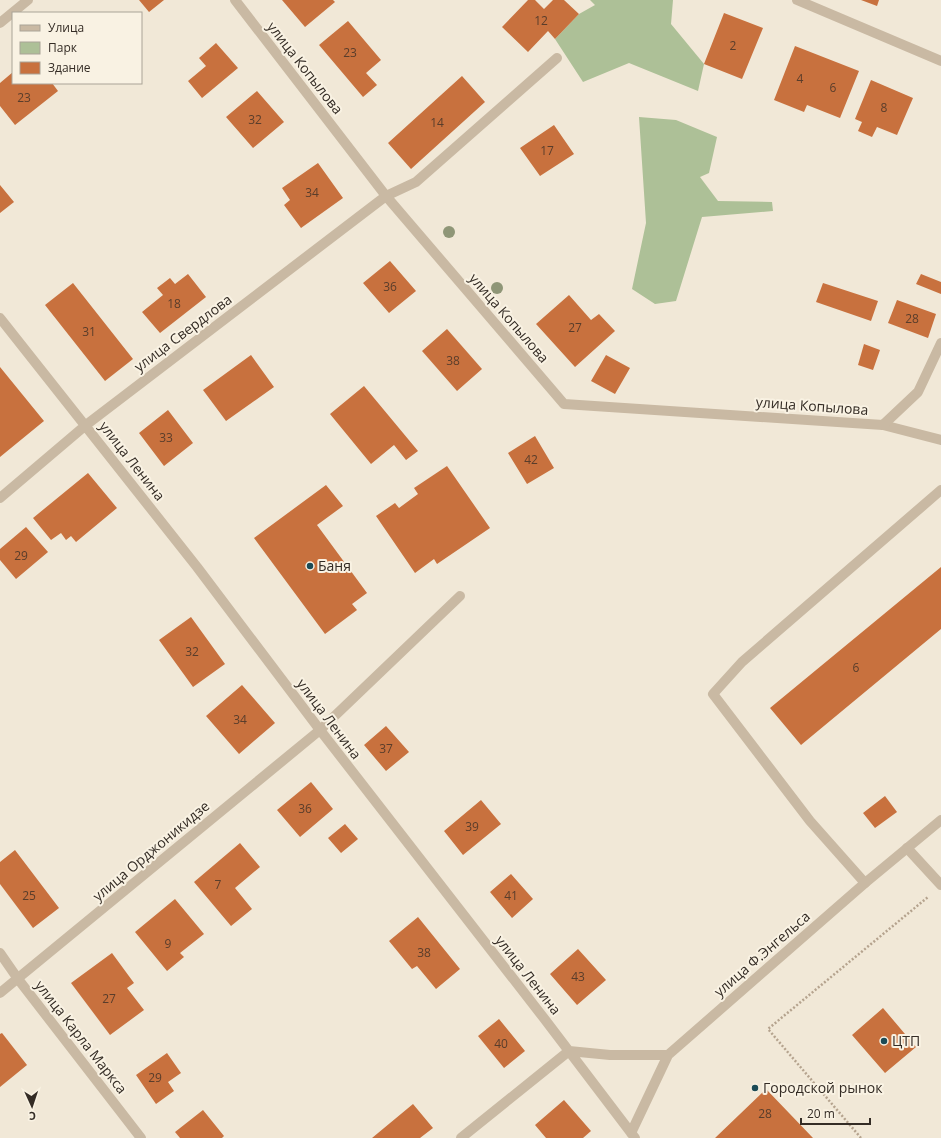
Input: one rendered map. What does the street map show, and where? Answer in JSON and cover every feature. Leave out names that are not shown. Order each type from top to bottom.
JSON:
[{"type":"street","points":[[13,12],[28,0]]},
{"type":"street","name":"улица Копылова","points":[[235,0],[386,196],[564,404],[883,425],[941,440]]},
{"type":"street","points":[[797,0],[941,61]]},
{"type":"street","points":[[0,23],[12,13]]},
{"type":"street","name":"улица Свердлова","points":[[0,498],[86,425],[386,196],[416,182],[557,58]]},
{"type":"street","name":"улица Ленина","points":[[0,318],[197,567],[320,730],[569,1051],[633,1136]]},
{"type":"street","points":[[883,425],[918,392],[941,343]]},
{"type":"street","points":[[865,883],[810,821],[713,694],[742,662],[941,490]]},
{"type":"street","name":"улица Орджоникидзе","points":[[0,993],[320,730],[460,596]]},
{"type":"street","name":"улица Ф.Энгельса","points":[[633,1136],[668,1055],[865,883],[941,820]]},
{"type":"street","points":[[907,848],[941,885]]},
{"type":"street","name":"улица Карла Маркса","points":[[0,953],[18,979],[141,1138]]},
{"type":"street","points":[[461,1138],[569,1051],[610,1055],[668,1055]]},
{"type":"path","points":[[861,1138],[768,1029],[929,896]]},
{"type":"green space","points":[[590,0],[673,0],[671,24],[704,64],[698,91],[629,63],[583,82],[555,39],[579,14],[595,5]]},
{"type":"green space","points":[[639,117],[676,120],[717,137],[709,173],[700,177],[718,201],[772,202],[773,211],[702,217],[676,301],[655,304],[632,289],[646,223]]},
{"type":"building","points":[[139,0],[164,0],[149,12]]},
{"type":"building","points":[[282,0],[333,0],[335,2],[305,27]]},
{"type":"building","points":[[528,0],[535,0],[544,9],[553,0],[564,0],[579,14],[555,39],[548,31],[528,52],[502,27]]},
{"type":"building","points":[[861,0],[879,0],[877,6]]},
{"type":"building","points":[[724,13],[763,28],[742,79],[704,64]]},
{"type":"building","points":[[348,21],[381,60],[366,73],[377,85],[363,97],[319,45]]},
{"type":"building","points":[[216,43],[238,68],[202,98],[188,81],[206,66],[199,58]]},
{"type":"building","points":[[795,46],[859,71],[840,118],[807,105],[804,112],[774,100]]},
{"type":"building","points":[[12,73],[12,84],[53,84],[58,91],[15,125],[0,106],[0,83]]},
{"type":"building","points":[[462,76],[485,102],[411,169],[388,143]]},
{"type":"building","points":[[871,80],[913,98],[897,135],[877,127],[872,137],[858,131],[862,122],[855,119]]},
{"type":"building","points":[[257,91],[284,122],[253,148],[226,117]]},
{"type":"building","points":[[554,125],[574,154],[540,176],[520,148]]},
{"type":"building","points":[[318,163],[343,198],[301,228],[284,205],[290,200],[282,188]]},
{"type":"building","points":[[0,185],[14,202],[0,213]]},
{"type":"building","points":[[390,261],[416,291],[389,313],[363,283]]},
{"type":"building","points":[[188,274],[206,297],[160,333],[142,312],[163,295],[157,288],[170,278],[175,284]]},
{"type":"building","points":[[921,274],[941,282],[941,294],[916,284]]},
{"type":"building","points":[[73,283],[133,359],[105,381],[45,305]]},
{"type":"building","points":[[823,283],[878,301],[871,321],[816,302]]},
{"type":"building","points":[[569,295],[591,320],[599,314],[615,331],[575,367],[536,324]]},
{"type":"building","points":[[897,300],[936,314],[928,338],[888,323]]},
{"type":"building","points":[[447,329],[482,369],[457,391],[422,351]]},
{"type":"building","points":[[864,344],[880,350],[873,370],[858,365]]},
{"type":"building","points":[[251,355],[274,387],[226,421],[203,390]]},
{"type":"building","points":[[606,355],[630,368],[615,394],[591,381]]},
{"type":"building","points":[[0,367],[44,421],[0,457]]},
{"type":"building","points":[[364,386],[418,451],[406,460],[394,445],[371,464],[330,414]]},
{"type":"building","points":[[168,410],[193,443],[164,466],[139,433]]},
{"type":"building","points":[[535,436],[554,468],[527,484],[508,453]]},
{"type":"building","points":[[447,466],[490,528],[437,564],[434,559],[415,573],[376,516],[395,503],[399,508],[418,494],[414,488]]},
{"type":"building","points":[[88,473],[117,508],[76,542],[71,536],[66,540],[61,533],[51,540],[33,518]]},
{"type":"building","name":"Баня","points":[[326,485],[343,506],[317,525],[367,593],[352,604],[357,610],[325,634],[254,538]]},
{"type":"building","points":[[26,527],[48,552],[16,579],[0,560],[0,549]]},
{"type":"building","points":[[941,567],[941,629],[801,745],[770,708]]},
{"type":"building","points":[[191,617],[225,664],[193,687],[159,640]]},
{"type":"building","points":[[242,685],[275,723],[239,754],[206,716]]},
{"type":"building","points":[[386,726],[409,752],[386,771],[364,745]]},
{"type":"building","points":[[311,782],[333,809],[300,837],[277,810]]},
{"type":"building","points":[[885,796],[897,812],[875,828],[863,813]]},
{"type":"building","points":[[481,800],[501,824],[463,855],[444,831]]},
{"type":"building","points":[[345,824],[358,839],[341,853],[328,838]]},
{"type":"building","points":[[240,843],[260,867],[235,888],[252,909],[231,926],[194,882]]},
{"type":"building","points":[[15,850],[59,908],[33,928],[0,884],[0,862]]},
{"type":"building","points":[[511,874],[533,899],[512,918],[490,892]]},
{"type":"building","points":[[175,899],[204,934],[180,953],[184,957],[167,971],[135,932]]},
{"type":"building","points":[[418,917],[460,969],[436,989],[417,966],[412,969],[389,941]]},
{"type":"building","points":[[578,949],[606,980],[577,1005],[550,974]]},
{"type":"building","points":[[112,953],[134,983],[127,988],[144,1010],[110,1035],[71,983]]},
{"type":"building","name":"ЦТП","points":[[883,1008],[916,1047],[885,1073],[852,1035]]},
{"type":"building","points":[[499,1019],[525,1051],[504,1068],[478,1036]]},
{"type":"building","points":[[2,1033],[27,1065],[0,1087],[0,1034]]},
{"type":"building","points":[[167,1053],[181,1073],[168,1082],[174,1091],[156,1104],[136,1075]]},
{"type":"building","points":[[766,1089],[813,1138],[715,1138]]},
{"type":"building","points":[[564,1100],[591,1131],[583,1138],[546,1138],[535,1125]]},
{"type":"building","points":[[413,1104],[433,1128],[420,1138],[372,1138]]},
{"type":"building","points":[[203,1110],[224,1136],[222,1138],[180,1138],[175,1132]]},
{"type":"place","name":"Баня","points":[[310,566]]},
{"type":"place","name":"ЦТП","points":[[884,1041]]},
{"type":"place","name":"Городской рынок","points":[[755,1088]]}]
